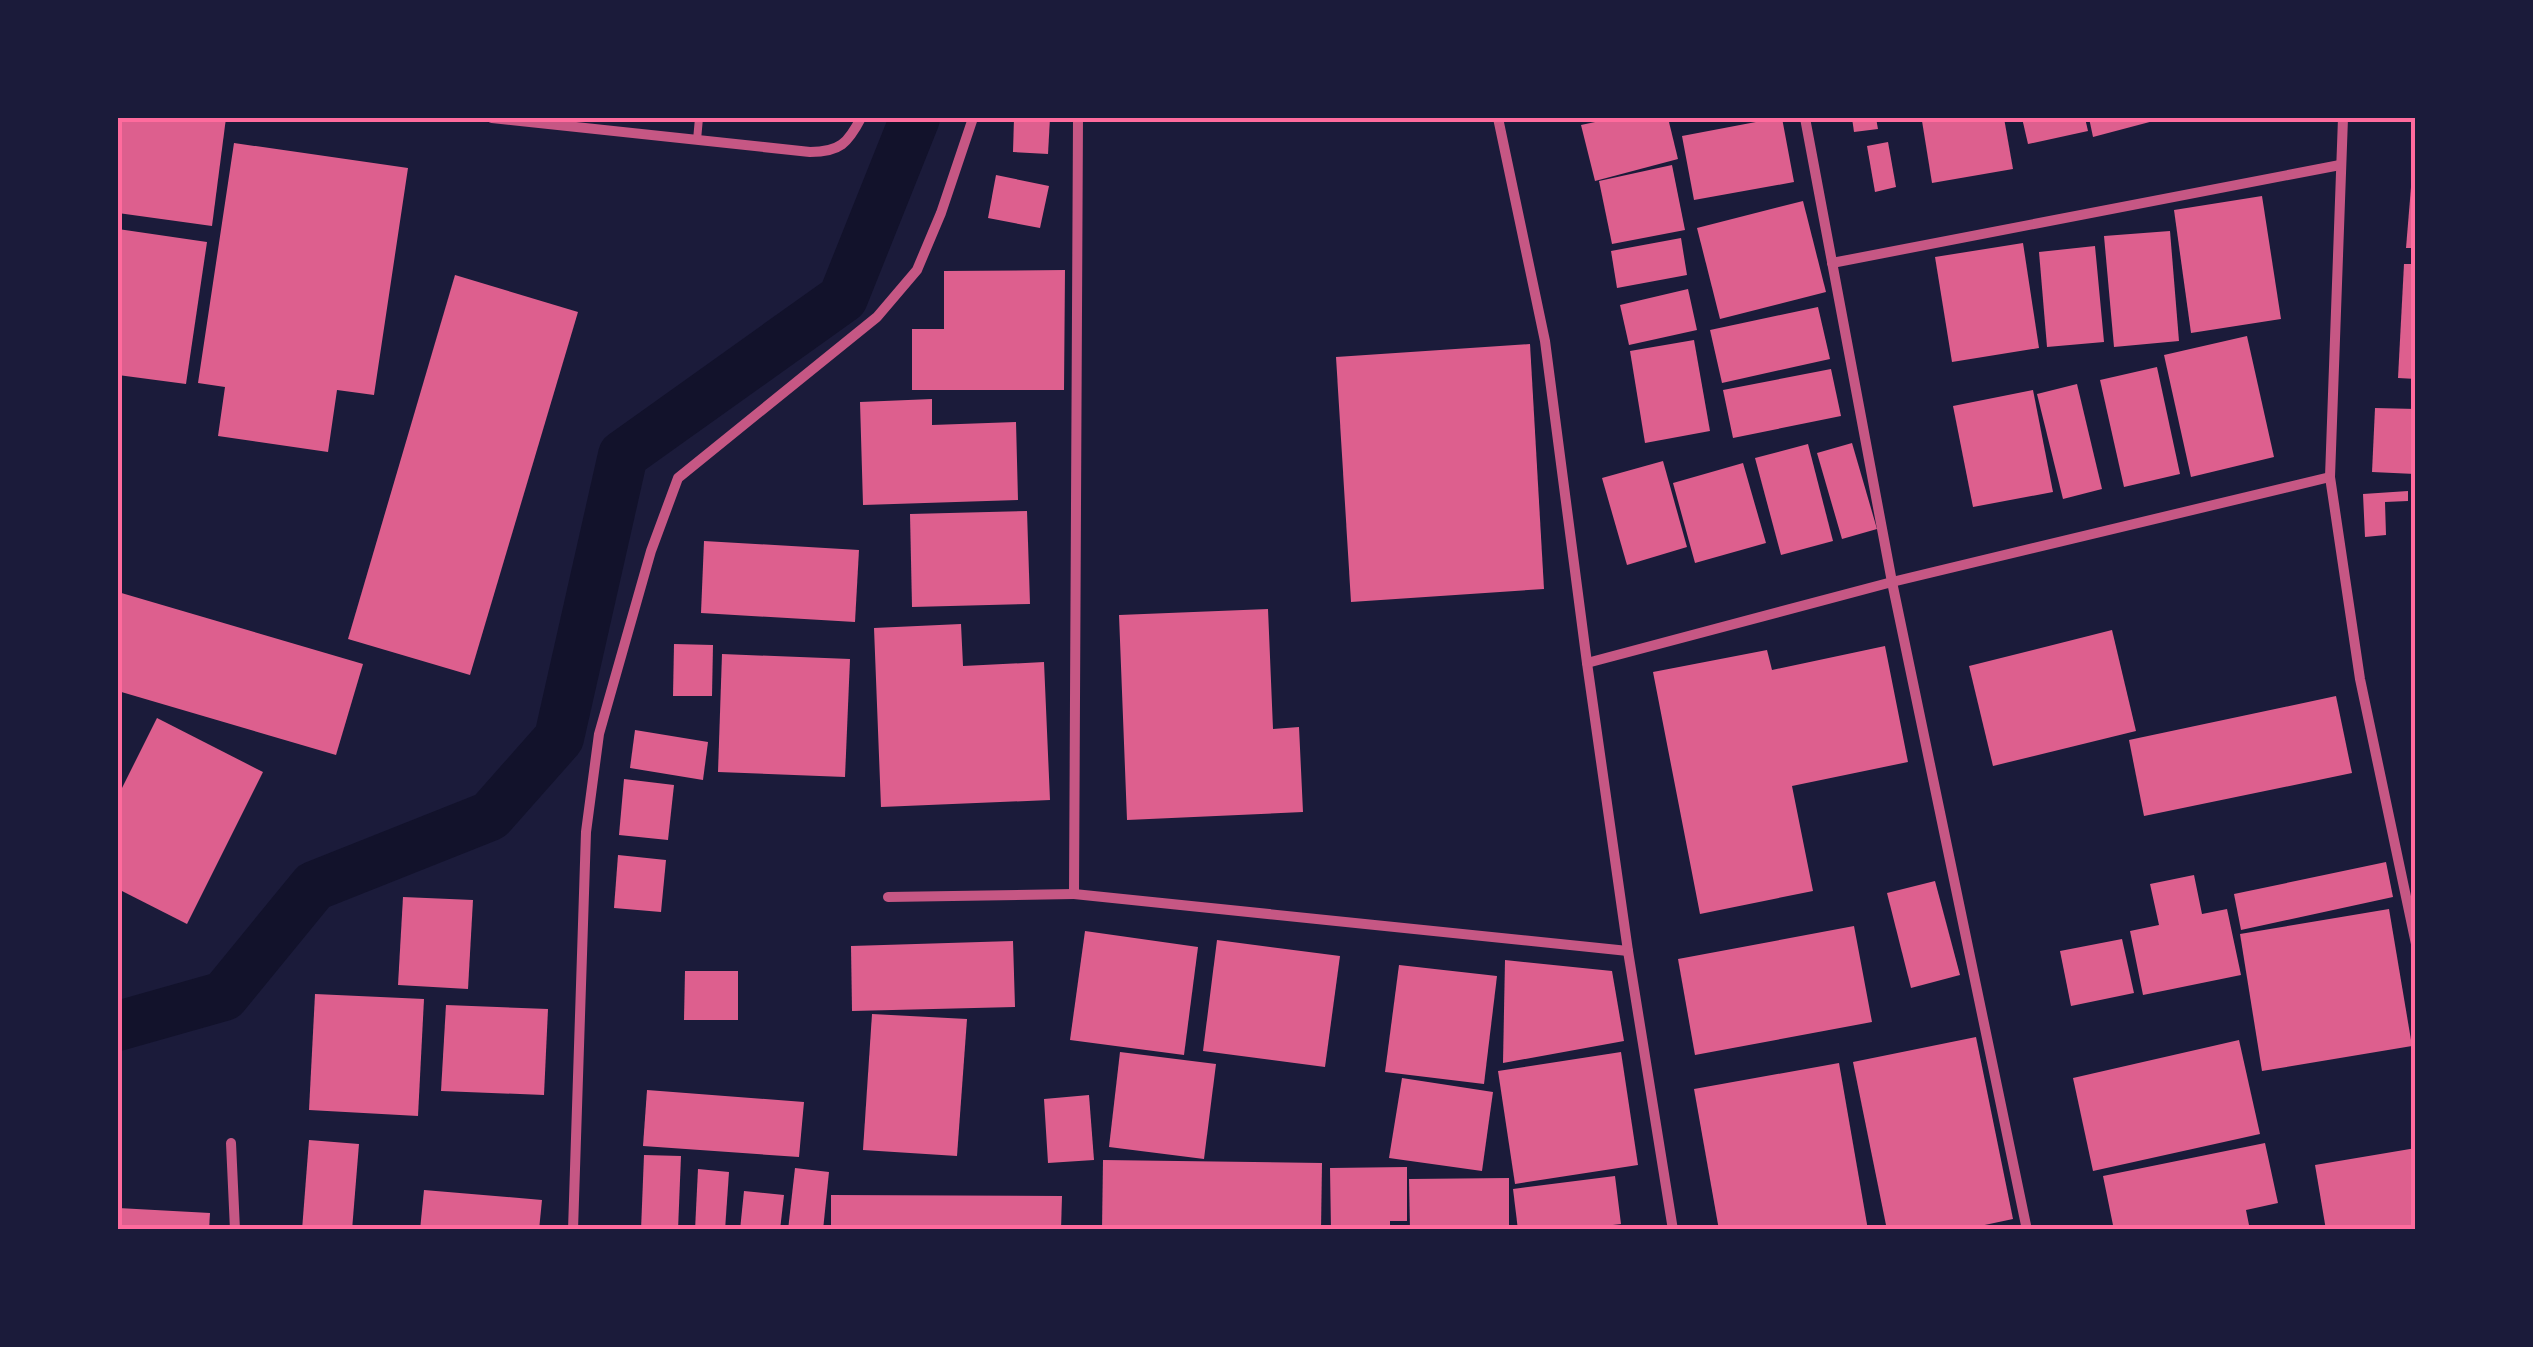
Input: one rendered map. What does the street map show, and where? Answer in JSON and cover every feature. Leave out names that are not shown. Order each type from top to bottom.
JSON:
[{"type":"street","points":[[492,118],[810,152],[828,152],[842,145],[861,118]]},
{"type":"street","points":[[573,1230],[586,832],[599,734],[650,551],[678,478],[877,317],[917,270],[942,213],[972,118]]},
{"type":"street","points":[[1074,894],[1078,118]]},
{"type":"street","points":[[1498,118],[1545,341],[1586,663],[1673,1230]]},
{"type":"street","points":[[1805,118],[1892,582],[2027,1230]]},
{"type":"street","points":[[2343,118],[2330,477],[2360,679],[2416,944]]},
{"type":"street","points":[[1832,264],[2340,165]]},
{"type":"street","points":[[1586,663],[1892,582],[2330,477]]},
{"type":"street","points":[[888,896],[1074,894],[1628,951]]},
{"type":"street","points":[[231,1143],[235,1230]]},
{"type":"lane","points":[[697,140],[699,118]]},
{"type":"building","points":[[118,118],[226,118],[212,226],[118,213]]},
{"type":"building","points":[[1014,118],[1050,118],[1048,154],[1013,152]]},
{"type":"building","points":[[1614,118],[1668,118],[1678,159],[1595,181],[1581,125]]},
{"type":"building","points":[[1782,118],[1794,182],[1694,200],[1682,136]]},
{"type":"building","points":[[1852,118],[1876,118],[1878,129],[1854,132]]},
{"type":"building","points":[[2004,118],[2013,169],[1932,183],[1922,121]]},
{"type":"building","points":[[2022,118],[2085,118],[2088,131],[2028,144]]},
{"type":"building","points":[[2089,118],[2161,118],[2161,119],[2093,137]]},
{"type":"building","points":[[1888,142],[1896,187],[1875,192],[1867,146]]},
{"type":"building","points":[[234,143],[408,168],[374,395],[337,390],[328,452],[218,436],[225,387],[198,383]]},
{"type":"building","points":[[2413,163],[2416,248],[2406,248]]},
{"type":"building","points":[[1672,165],[1685,230],[1612,244],[1599,181]]},
{"type":"building","points":[[996,175],[1049,186],[1040,228],[988,218]]},
{"type":"building","points":[[2262,196],[2281,319],[2191,333],[2174,210]]},
{"type":"building","points":[[1803,201],[1826,292],[1720,319],[1697,228]]},
{"type":"building","points":[[118,229],[207,242],[186,384],[118,375]]},
{"type":"building","points":[[2170,231],[2179,341],[2114,347],[2104,236]]},
{"type":"building","points":[[1681,238],[1687,275],[1617,288],[1611,251]]},
{"type":"building","points":[[2023,243],[2039,348],[1952,362],[1935,257]]},
{"type":"building","points":[[2095,246],[2104,342],[2047,347],[2039,252]]},
{"type":"building","points":[[2404,264],[2416,264],[2416,379],[2398,378]]},
{"type":"building","points":[[1065,270],[1064,390],[912,390],[912,329],[944,329],[944,271]]},
{"type":"building","points":[[455,275],[578,312],[470,675],[348,639]]},
{"type":"building","points":[[1688,289],[1697,330],[1629,345],[1620,305]]},
{"type":"building","points":[[1818,307],[1830,359],[1722,383],[1710,330]]},
{"type":"building","points":[[2247,336],[2274,457],[2191,477],[2164,355]]},
{"type":"building","points":[[1694,340],[1710,431],[1645,443],[1630,351]]},
{"type":"building","points":[[1530,344],[1544,589],[1351,602],[1336,357]]},
{"type":"building","points":[[2157,367],[2180,474],[2124,487],[2100,380]]},
{"type":"building","points":[[1831,369],[1841,416],[1733,438],[1723,390]]},
{"type":"building","points":[[2077,384],[2102,489],[2063,499],[2037,394]]},
{"type":"building","points":[[2033,390],[2053,492],[1973,507],[1953,406]]},
{"type":"building","points":[[932,399],[932,425],[1016,422],[1018,500],[863,505],[860,402]]},
{"type":"building","points":[[2375,408],[2416,409],[2415,474],[2372,472]]},
{"type":"building","points":[[1852,443],[1877,529],[1842,539],[1817,453]]},
{"type":"building","points":[[1808,444],[1833,541],[1781,555],[1755,458]]},
{"type":"building","points":[[1663,461],[1687,547],[1627,565],[1602,478]]},
{"type":"building","points":[[1743,463],[1766,543],[1695,563],[1673,483]]},
{"type":"building","points":[[2408,491],[2408,501],[2385,502],[2386,535],[2365,537],[2363,494]]},
{"type":"building","points":[[1027,511],[1030,604],[912,607],[910,514]]},
{"type":"building","points":[[704,541],[859,550],[855,622],[701,613]]},
{"type":"building","points":[[118,592],[363,664],[336,755],[118,691]]},
{"type":"building","points":[[1268,609],[1273,729],[1299,727],[1303,812],[1127,820],[1119,615]]},
{"type":"building","points":[[961,624],[963,666],[1044,662],[1050,800],[881,807],[874,628]]},
{"type":"building","points":[[2112,630],[2136,731],[1993,766],[1969,666]]},
{"type":"building","points":[[674,644],[713,645],[712,696],[673,696]]},
{"type":"building","points":[[1885,646],[1908,762],[1792,786],[1813,891],[1700,914],[1653,672],[1767,650],[1772,670]]},
{"type":"building","points":[[722,654],[850,659],[845,777],[718,772]]},
{"type":"building","points":[[2336,696],[2352,773],[2144,816],[2129,740]]},
{"type":"building","points":[[157,718],[263,772],[187,924],[118,889],[118,796]]},
{"type":"building","points":[[635,730],[708,742],[703,780],[630,768]]},
{"type":"building","points":[[624,779],[674,785],[668,840],[619,835]]},
{"type":"building","points":[[618,855],[666,860],[661,912],[614,908]]},
{"type":"building","points":[[2386,862],[2393,897],[2241,930],[2234,894]]},
{"type":"building","points":[[2194,875],[2202,914],[2227,909],[2241,975],[2143,995],[2130,931],[2159,925],[2150,884]]},
{"type":"building","points":[[1935,881],[1960,975],[1911,988],[1887,893]]},
{"type":"building","points":[[403,897],[473,900],[468,989],[398,985]]},
{"type":"building","points":[[2389,909],[2412,1046],[2262,1071],[2240,934]]},
{"type":"building","points":[[1854,926],[1872,1022],[1695,1055],[1678,959]]},
{"type":"building","points":[[1085,931],[1198,947],[1184,1055],[1070,1040]]},
{"type":"building","points":[[2122,939],[2134,993],[2071,1006],[2060,951]]},
{"type":"building","points":[[1217,940],[1340,956],[1325,1067],[1203,1051]]},
{"type":"building","points":[[1013,941],[1015,1007],[852,1011],[851,946]]},
{"type":"building","points":[[1505,960],[1612,971],[1624,1041],[1503,1063]]},
{"type":"building","points":[[1399,965],[1497,976],[1484,1084],[1385,1072]]},
{"type":"building","points":[[685,971],[738,971],[738,1020],[684,1020]]},
{"type":"building","points":[[315,994],[424,999],[418,1116],[309,1110]]},
{"type":"building","points":[[446,1005],[548,1009],[544,1095],[441,1091]]},
{"type":"building","points":[[872,1014],[967,1019],[957,1156],[863,1150]]},
{"type":"building","points":[[1976,1037],[2013,1219],[1961,1230],[1887,1230],[1853,1062]]},
{"type":"building","points":[[2239,1040],[2260,1134],[2093,1171],[2073,1078]]},
{"type":"building","points":[[1120,1052],[1216,1064],[1204,1159],[1109,1147]]},
{"type":"building","points":[[1621,1052],[1638,1165],[1515,1184],[1498,1071]]},
{"type":"building","points":[[1839,1063],[1868,1230],[1719,1230],[1694,1089]]},
{"type":"building","points":[[1402,1078],[1493,1092],[1482,1171],[1389,1158]]},
{"type":"building","points":[[647,1090],[804,1102],[799,1157],[643,1146]]},
{"type":"building","points":[[1089,1095],[1094,1160],[1048,1163],[1044,1099]]},
{"type":"building","points":[[309,1140],[359,1144],[352,1230],[302,1230]]},
{"type":"building","points":[[2265,1143],[2278,1203],[2246,1210],[2250,1230],[2114,1230],[2103,1176]]},
{"type":"building","points":[[2416,1148],[2416,1230],[2326,1230],[2315,1165]]},
{"type":"building","points":[[644,1155],[681,1156],[678,1230],[641,1230]]},
{"type":"building","points":[[1103,1160],[1322,1163],[1321,1230],[1102,1230]]},
{"type":"building","points":[[1407,1167],[1407,1221],[1390,1221],[1390,1230],[1331,1230],[1330,1168]]},
{"type":"building","points":[[795,1168],[829,1172],[823,1230],[788,1230]]},
{"type":"building","points":[[698,1169],[729,1172],[725,1230],[695,1230]]},
{"type":"building","points":[[1615,1176],[1621,1224],[1572,1230],[1518,1230],[1513,1189]]},
{"type":"building","points":[[1509,1178],[1509,1230],[1410,1230],[1409,1179]]},
{"type":"building","points":[[424,1190],[542,1200],[539,1230],[420,1230]]},
{"type":"building","points":[[744,1191],[784,1195],[780,1230],[740,1230]]},
{"type":"building","points":[[831,1195],[1062,1196],[1061,1230],[831,1230]]},
{"type":"building","points":[[118,1208],[210,1213],[209,1230],[118,1230]]},
{"type":"waterway","points":[[118,1026],[224,996],[314,886],[490,816],[559,738],[623,455],[843,298],[915,118]]}]
